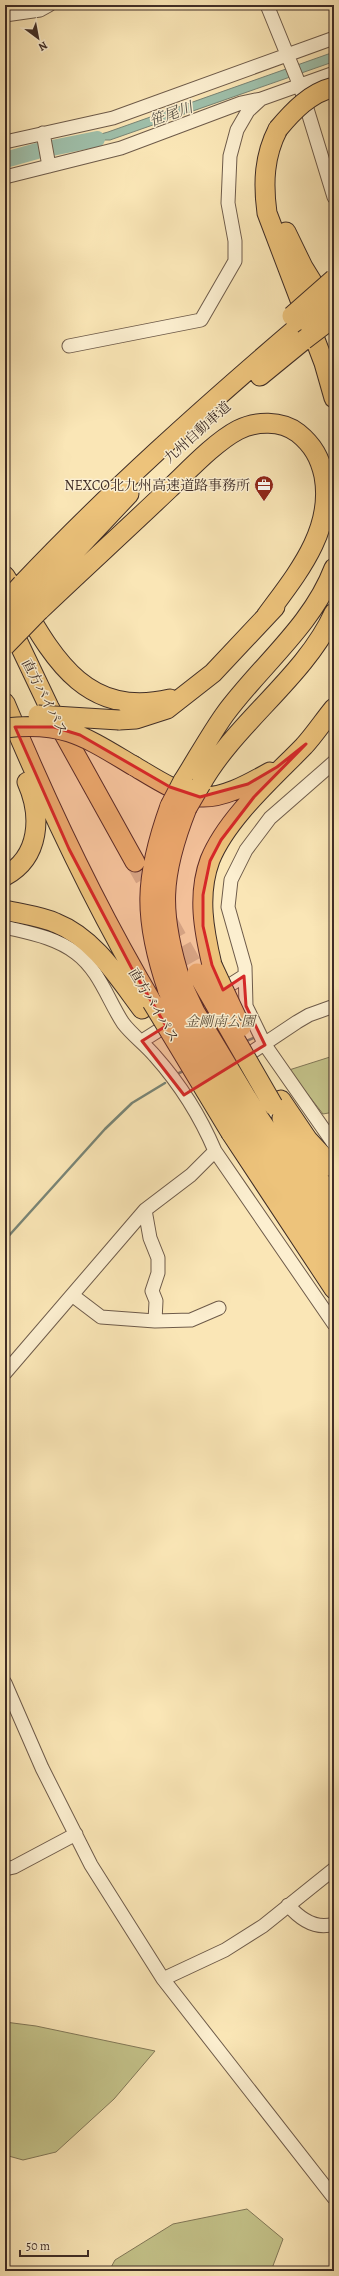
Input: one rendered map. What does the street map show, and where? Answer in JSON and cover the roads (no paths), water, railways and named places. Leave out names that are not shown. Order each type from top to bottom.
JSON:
[{"type":"highway","points":[[334,87],[307,99],[290,114],[283,132],[265,163],[264,190],[267,213],[324,363],[334,398]]},
{"type":"highway","points":[[334,100],[312,111],[283,132],[281,151],[276,169],[275,190],[278,206],[290,243],[334,317]]},
{"type":"highway","points":[[299,327],[334,279]]},
{"type":"highway","name":"九州自動車道","points":[[5,628],[124,482],[156,446],[217,385],[299,327],[334,297]]},
{"type":"highway","name":"九州自動車道","points":[[5,603],[31,598],[141,483],[252,382],[299,327],[334,317]]},
{"type":"highway","points":[[5,646],[31,598],[236,431],[249,425],[276,424],[292,429],[307,440],[317,453],[324,479],[326,504],[323,523],[299,570],[266,616]]},
{"type":"highway","points":[[5,718],[42,715],[119,720],[154,715],[167,709],[200,684],[227,658],[315,565],[334,528]]},
{"type":"highway","points":[[334,568],[329,582],[310,614],[225,714],[192,783],[157,843],[149,880],[150,918],[155,954],[190,975],[304,1147],[334,1179]]},
{"type":"highway","points":[[5,576],[48,648],[64,669],[80,684],[103,697],[128,703],[147,703],[179,696],[200,684]]},
{"type":"highway","points":[[192,783],[212,764],[303,661],[334,613]]},
{"type":"highway","name":"直方バイパス","points":[[5,614],[53,714],[135,862]]},
{"type":"highway","name":"直方バイパス","points":[[5,703],[69,849],[131,967],[147,1005]]},
{"type":"highway","points":[[334,708],[306,744],[254,797],[221,840],[210,861],[203,895],[203,926],[190,975],[182,1020],[244,1124],[334,1257]]},
{"type":"highway","points":[[5,876],[13,872],[28,857],[37,832],[36,810],[30,789],[5,729],[30,725],[54,727],[80,735],[170,787],[200,797],[225,792],[248,784],[277,767],[306,744]]},
{"type":"highway","points":[[5,910],[56,922],[73,932],[90,945],[147,1005],[244,1124],[334,1229]]},
{"type":"highway","points":[[279,1108],[334,1168]]},
{"type":"highway","points":[[279,1108],[296,1149],[334,1199]]},
{"type":"highway","points":[[244,1124],[310,1252],[334,1289]]},
{"type":"highway","points":[[310,1252],[334,1282]]},
{"type":"street","points":[[5,15],[40,10],[49,5]]},
{"type":"street","points":[[267,5],[289,56],[299,84],[334,197]]},
{"type":"street","points":[[5,142],[44,137],[113,118],[289,56],[334,38]]},
{"type":"street","points":[[5,177],[121,148],[241,103],[261,98],[334,73]]},
{"type":"street","points":[[69,346],[200,320],[235,261],[235,241],[228,203],[230,156],[237,130],[248,111],[261,98]]},
{"type":"street","points":[[44,137],[49,165]]},
{"type":"street","points":[[334,762],[270,818],[246,850],[231,880],[228,907],[245,967],[244,976],[246,1006],[265,1045],[334,1144]]},
{"type":"street","points":[[5,927],[55,940],[76,953],[90,967],[124,1024],[142,1041],[184,1095],[215,1151],[334,1324]]},
{"type":"street","points":[[142,1041],[244,976]]},
{"type":"street","points":[[184,1095],[265,1045],[309,1015],[334,1006]]},
{"type":"street","points":[[5,1373],[145,1210],[192,1175],[215,1151]]},
{"type":"street","points":[[145,1210],[150,1238],[158,1258],[158,1273],[152,1291],[156,1301],[155,1321]]},
{"type":"street","points":[[72,1295],[101,1317],[155,1321],[191,1320],[219,1308]]},
{"type":"street","points":[[5,1683],[42,1768],[92,1865],[163,1979],[334,2198]]},
{"type":"street","points":[[5,1869],[14,1867],[76,1834]]},
{"type":"street","points":[[163,1979],[226,1950],[263,1926],[334,1869]]},
{"type":"street","points":[[288,1905],[301,1919],[310,1924],[321,1926],[334,1924]]},
{"type":"water","points":[[334,52],[334,61],[330,63],[110,140],[101,140],[77,147],[76,141],[108,132]]},
{"type":"waterway","name":"笹尾川","points":[[5,160],[37,151],[97,139]]},
{"type":"waterway","points":[[244,1042],[256,1037]]},
{"type":"waterway","points":[[179,1073],[186,1070]]},
{"type":"waterway","points":[[5,1240],[105,1129],[132,1103],[165,1083]]},
{"type":"tunnel","points":[[135,862],[155,897]]},
{"type":"tunnel","points":[[168,921],[192,964]]},
{"type":"place","name":"NEXCO北九州高速道路事務所","points":[[264,502]]},
{"type":"park label","name":"金剛南公園","points":[[220,1021]]}]
